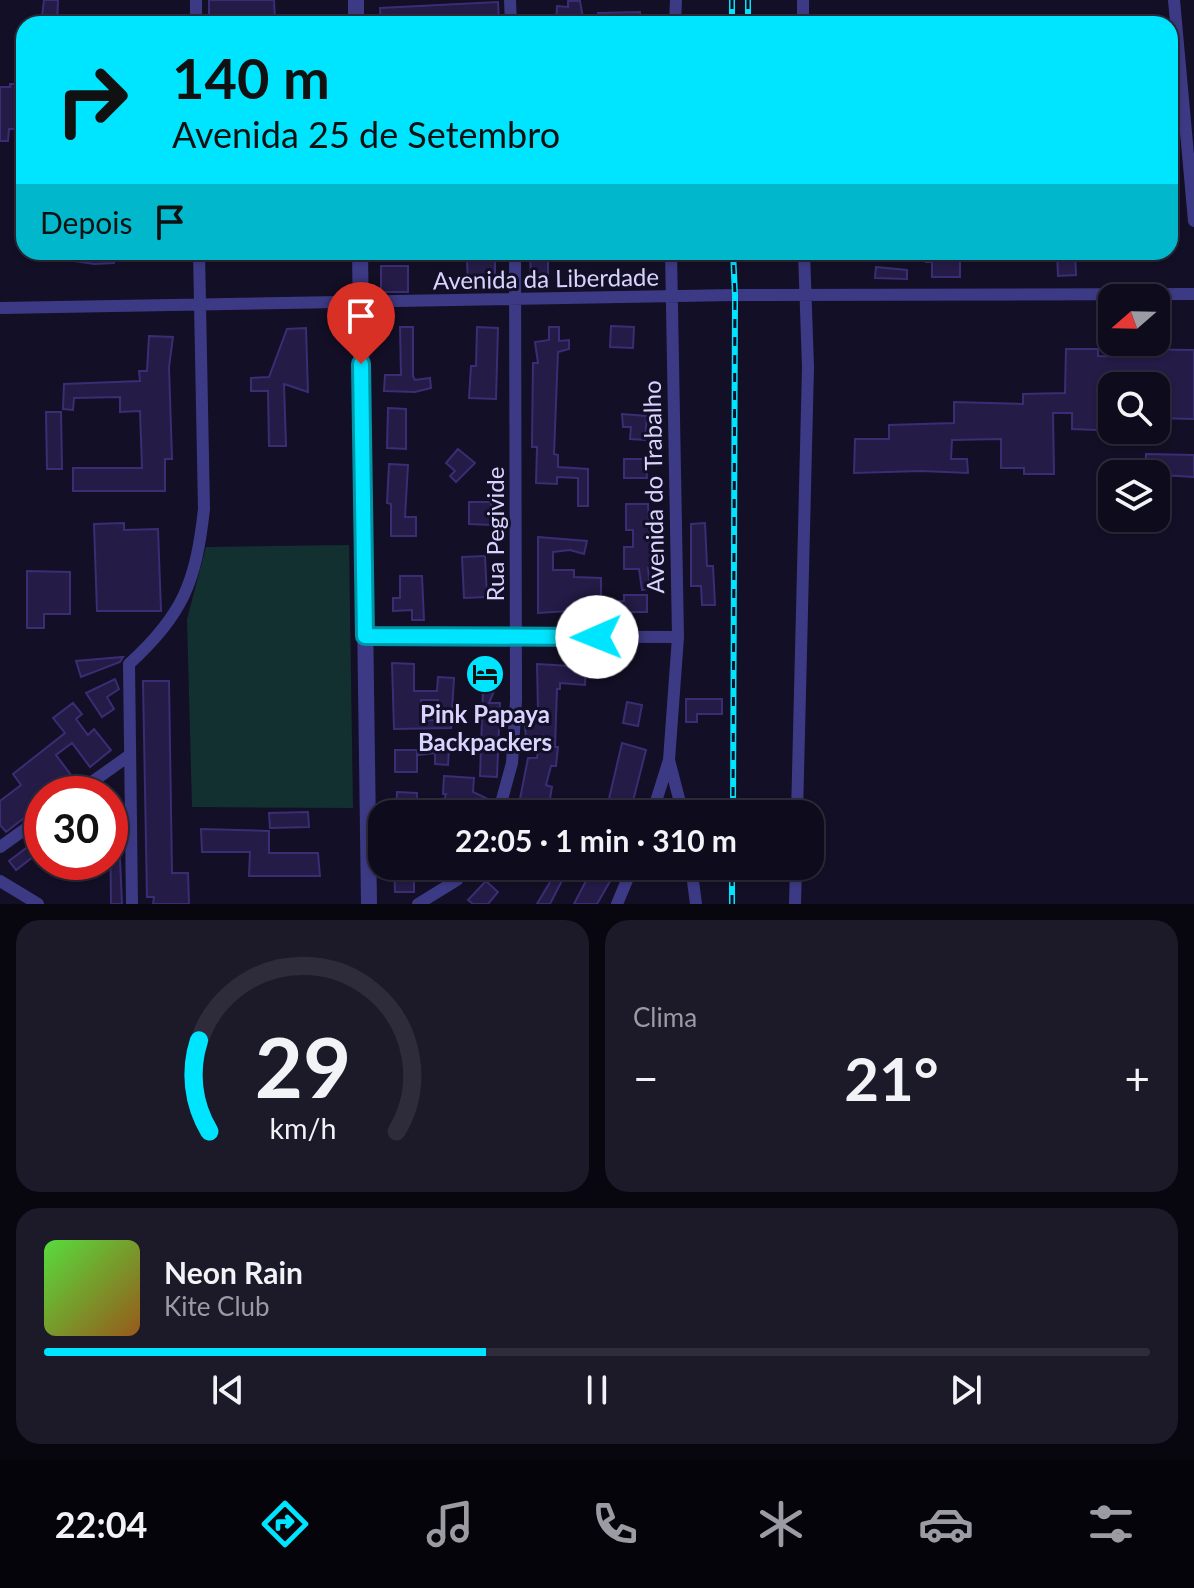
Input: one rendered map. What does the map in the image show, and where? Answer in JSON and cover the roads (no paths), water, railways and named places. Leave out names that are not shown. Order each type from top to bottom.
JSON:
[{"type":"street","points":[[1178,44],[1194,221]]},
{"type":"street","points":[[132,904],[129,664],[157,639],[175,614],[190,581],[200,545],[204,509],[199,260]]},
{"type":"street","points":[[360,260],[369,904]]},
{"type":"street","name":"Rua Pegivide","points":[[502,800],[512,763],[516,638],[515,260]]},
{"type":"street","name":"Avenida do Trabalho","points":[[656,800],[669,760],[678,637],[671,260]]},
{"type":"street","points":[[797,800],[808,367],[804,260]]},
{"type":"street","name":"Avenida da Liberdade","points":[[0,308],[804,295],[1194,294]]},
{"type":"street","points":[[365,636],[678,637]]},
{"type":"street","points":[[100,776],[130,755]]},
{"type":"street","points":[[669,760],[679,800]]},
{"type":"street","points":[[0,847],[24,830]]},
{"type":"street","points":[[418,904],[457,880]]},
{"type":"street","points":[[617,904],[627,880]]},
{"type":"street","points":[[693,880],[696,904]]},
{"type":"street","points":[[795,904],[796,880]]},
{"type":"street","points":[[0,881],[38,904]]},
{"type":"railway","points":[[732,0],[732,16]]},
{"type":"railway","points":[[748,0],[748,16]]},
{"type":"railway","points":[[733,260],[733,800]]},
{"type":"railway","points":[[732,880],[732,904]]},
{"type":"place","name":"Pink Papaya Backpackers","points":[[485,674]]}]
